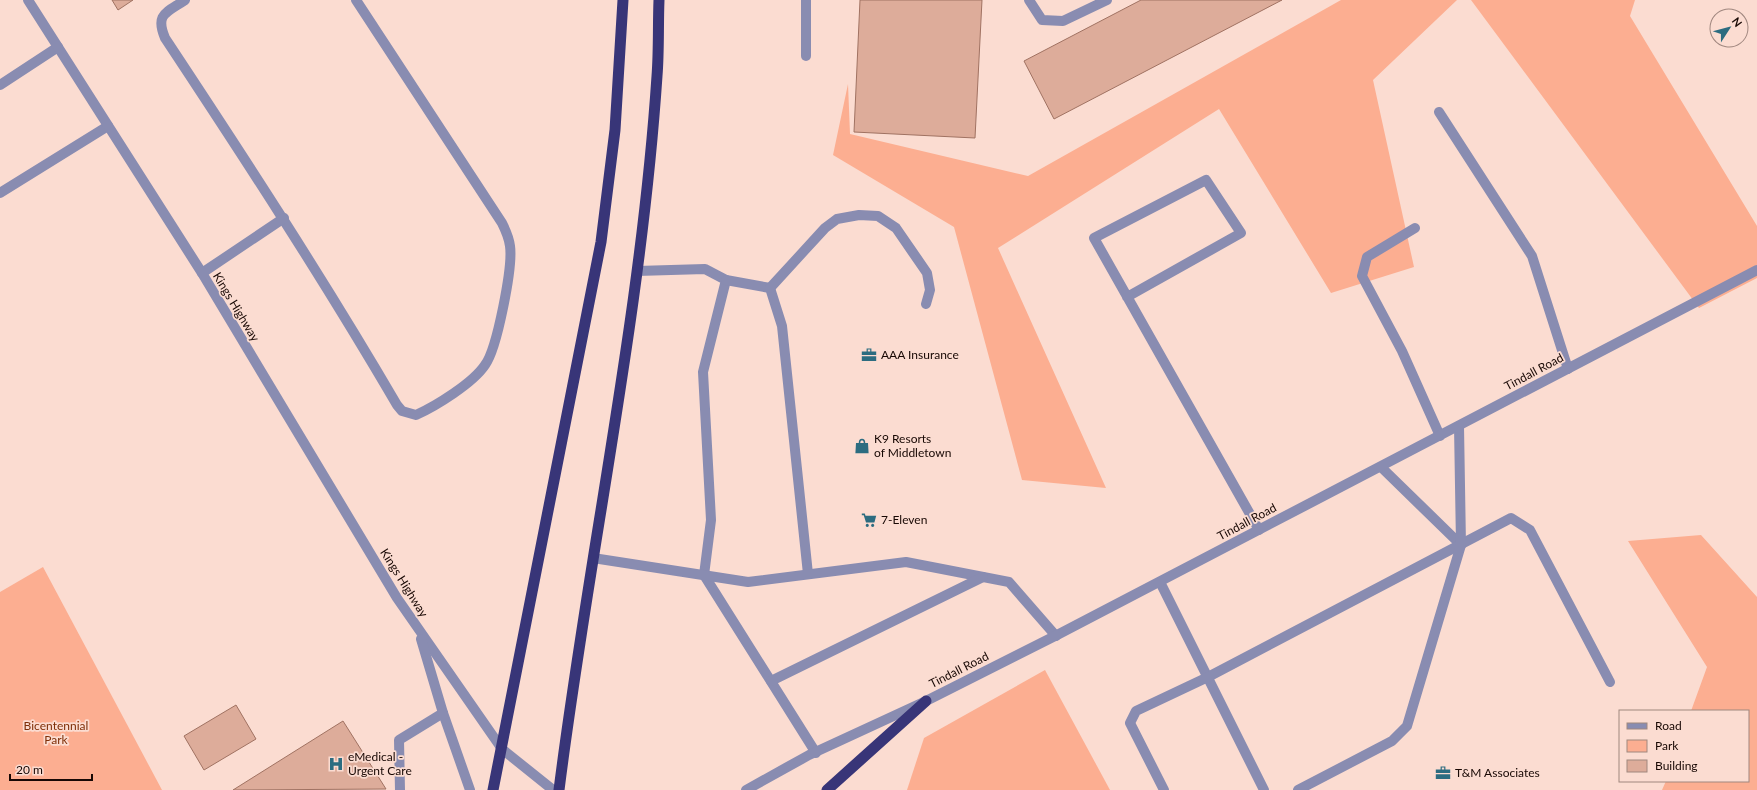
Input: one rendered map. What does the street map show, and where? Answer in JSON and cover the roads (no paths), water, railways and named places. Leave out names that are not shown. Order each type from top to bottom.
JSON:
[{"type":"highway","points":[[493,790],[601,242],[614,130],[623,0]]},
{"type":"highway","points":[[559,790],[573,683],[622,379],[643,230],[657,75],[659,0]]},
{"type":"highway","points":[[827,790],[926,701]]},
{"type":"street","name":"Kings Highway","points":[[28,0],[202,274],[397,598],[418,630],[502,749],[553,790]]},
{"type":"street","points":[[184,0],[166,12],[162,17],[160,26],[165,38],[284,218],[397,405],[402,411],[416,415],[470,381],[479,374],[486,364],[494,348],[508,281],[511,257],[508,234],[477,184],[356,0]]},
{"type":"street","points":[[806,0],[806,56]]},
{"type":"street","points":[[1029,0],[1042,20],[1063,21],[1107,0]]},
{"type":"street","points":[[0,85],[58,47]]},
{"type":"street","points":[[1439,112],[1532,256],[1568,369]]},
{"type":"street","points":[[0,193],[108,126]]},
{"type":"street","points":[[1127,297],[1240,233],[1206,180],[1094,238],[1127,297],[1259,530]]},
{"type":"street","points":[[770,288],[824,228],[837,219],[859,215],[878,216],[896,228],[927,273],[930,290],[926,304]]},
{"type":"street","points":[[202,274],[284,218]]},
{"type":"street","points":[[1415,228],[1367,257],[1362,276],[1402,351],[1440,436]]},
{"type":"street","points":[[637,271],[705,269],[726,280],[770,288]]},
{"type":"street","name":"Tindall Road","points":[[746,790],[816,752],[926,701],[1056,636],[1757,270]]},
{"type":"street","points":[[726,280],[703,372],[711,520],[704,575],[816,752]]},
{"type":"street","points":[[770,288],[782,326],[808,574]]},
{"type":"street","points":[[1298,790],[1392,741],[1407,726],[1460,545],[1459,426]]},
{"type":"street","points":[[1381,466],[1460,545]]},
{"type":"street","points":[[1164,790],[1130,723],[1136,711],[1208,677],[1511,518],[1530,530],[1610,682]]},
{"type":"street","points":[[593,558],[748,582],[906,562],[1009,582],[1056,636]]},
{"type":"street","points":[[771,681],[983,577]]},
{"type":"street","points":[[1160,582],[1264,790]]},
{"type":"street","name":"Kings Highway","points":[[418,630],[443,713],[470,790]]},
{"type":"street","points":[[400,790],[399,740],[443,713]]},
{"type":"place","name":"AAA Insurance","points":[[869,355]]},
{"type":"place","name":"K9 Resorts of Middletown","points":[[862,446]]},
{"type":"place","name":"7-Eleven","points":[[869,520]]},
{"type":"place","name":"eMedical - Urgent Care","points":[[336,764]]},
{"type":"place","name":"T&M Associates","points":[[1443,773]]},
{"type":"park label","name":"Bicentennial Park","points":[[56,733]]}]
